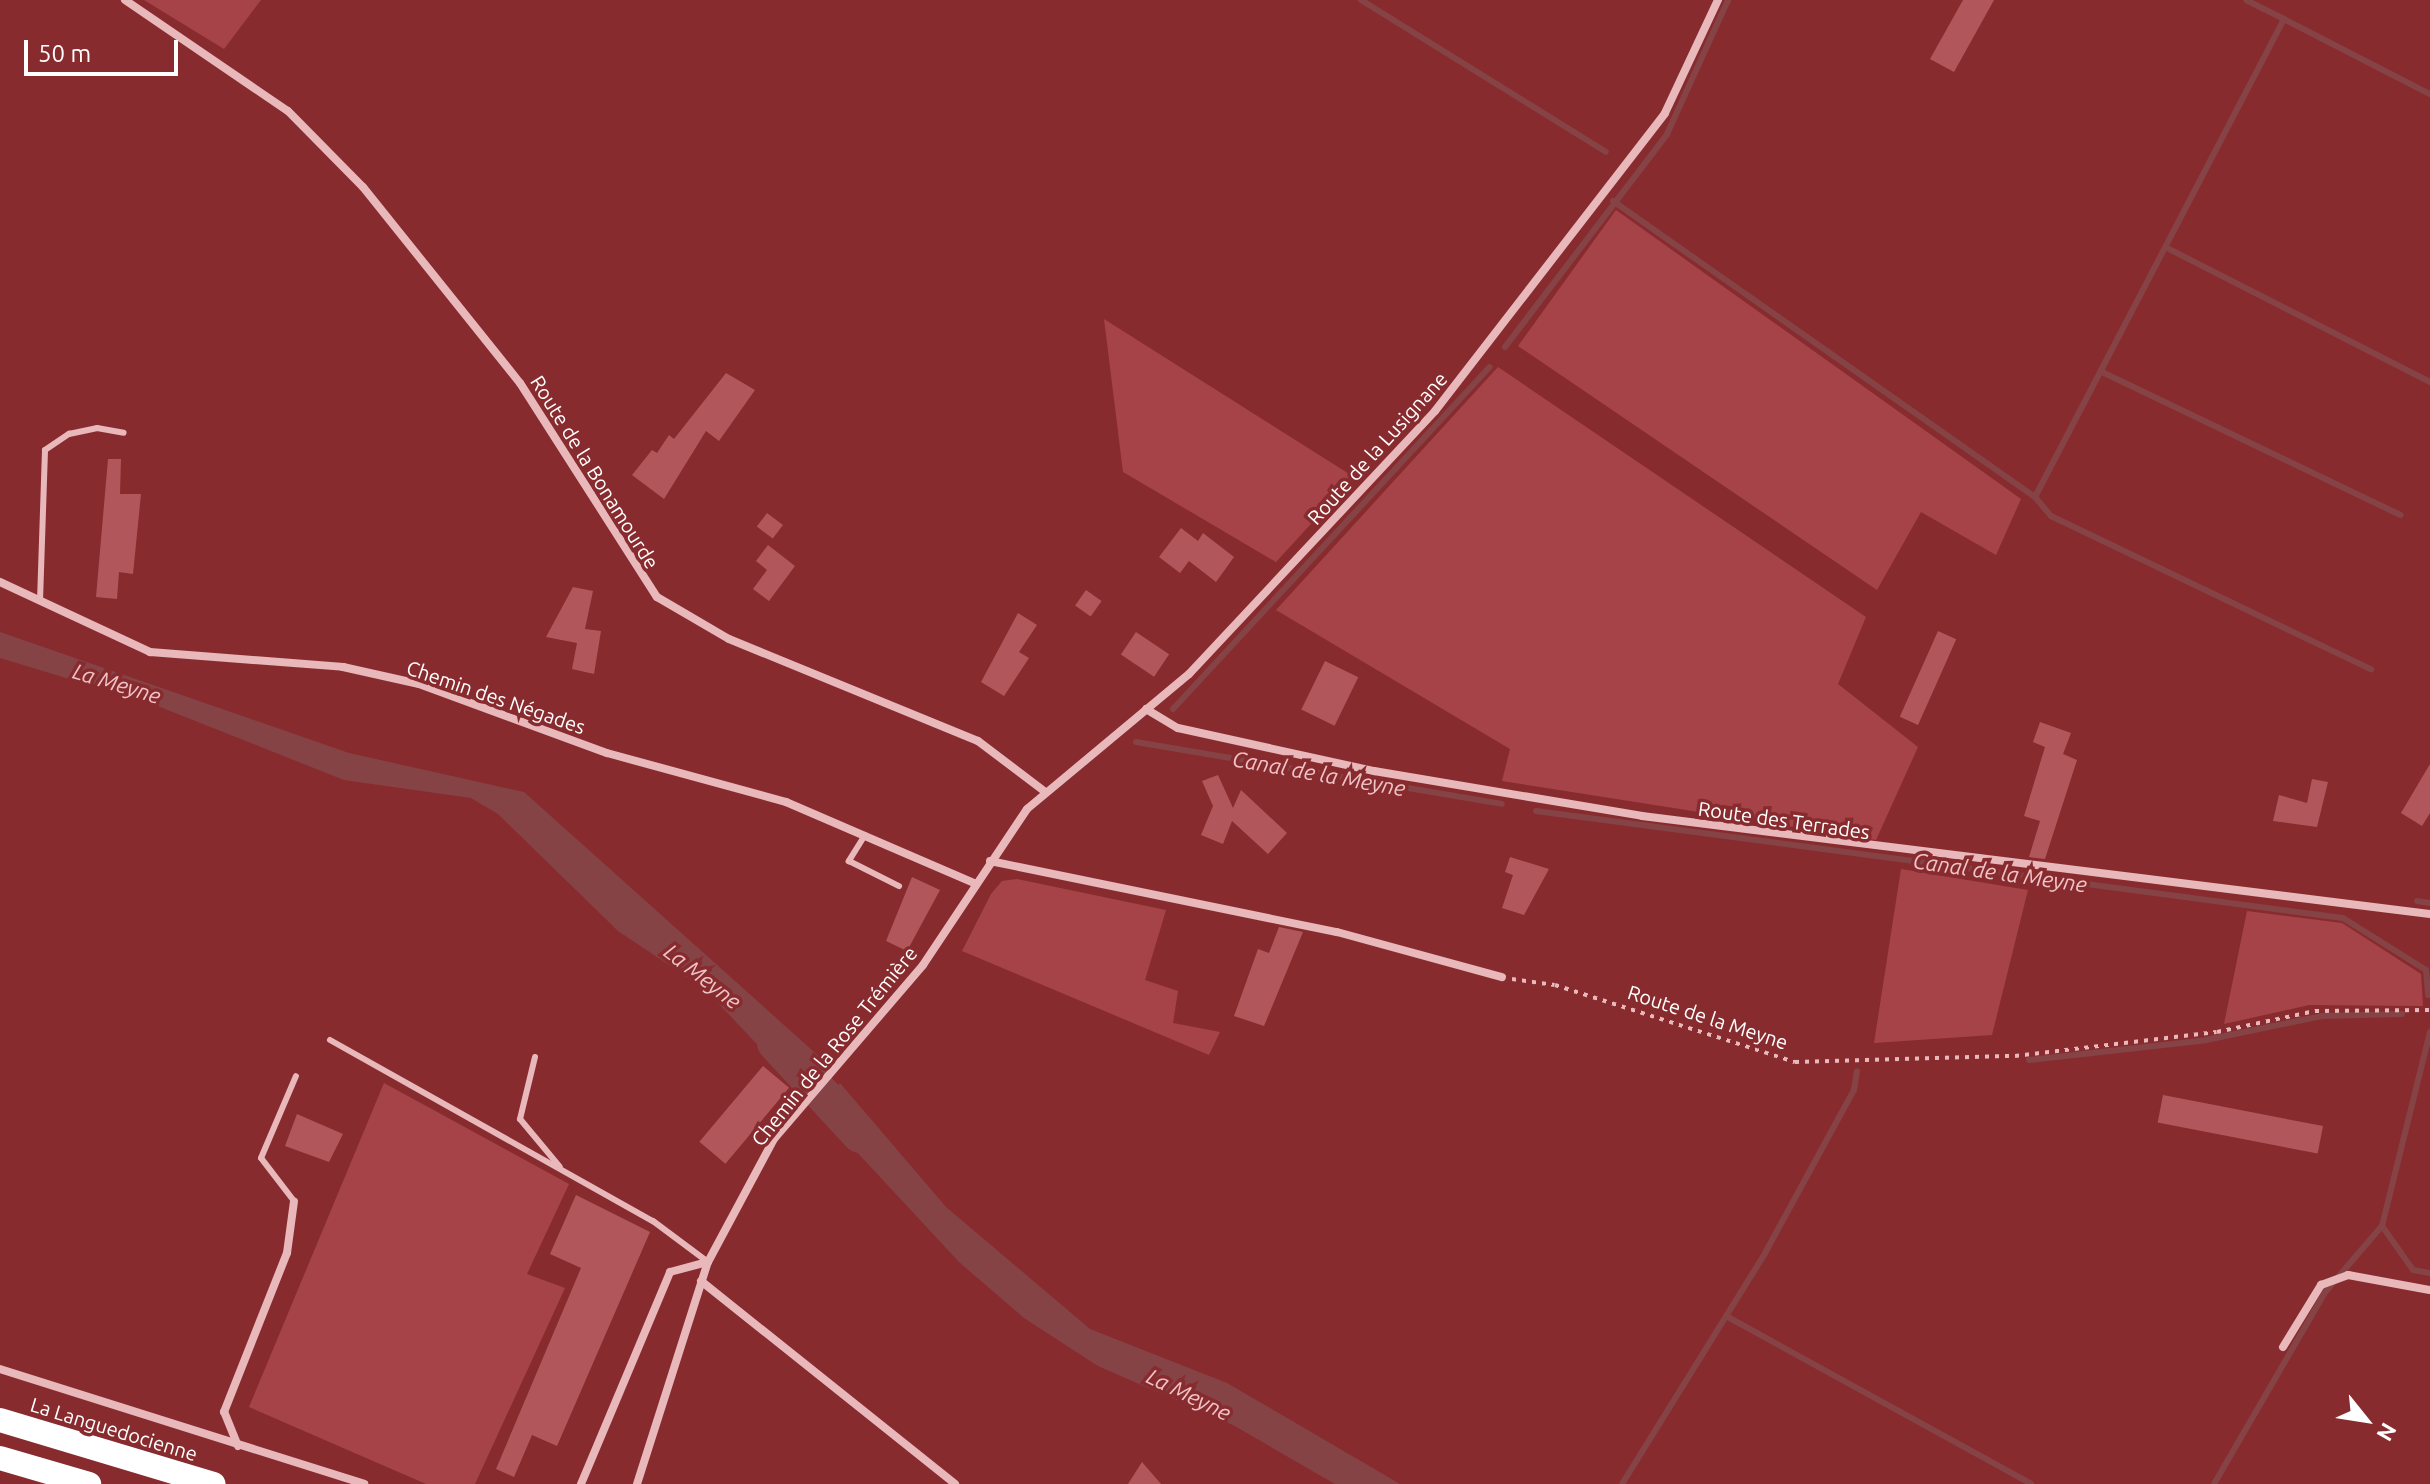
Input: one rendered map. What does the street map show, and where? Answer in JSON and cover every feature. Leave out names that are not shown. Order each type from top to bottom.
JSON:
[{"type":"highway","name":"La Languedocienne","points":[[0,1420],[214,1484]]},
{"type":"highway","points":[[0,1458],[89,1484]]},
{"type":"street","name":"Route de la Bonamourde","points":[[125,0],[288,111],[363,187],[520,383],[657,597],[729,639],[978,741],[1044,791]]},
{"type":"street","name":"Route de la Lusignane","points":[[990,861],[1044,791],[1146,709],[1242,622],[1488,348],[1665,113],[1718,0]]},
{"type":"street","name":"Chemin des Négades","points":[[0,582],[150,652],[343,667],[419,684],[512,721],[786,802],[974,883]]},
{"type":"street","name":"Route des Terrades","points":[[1146,709],[1178,728],[1374,771],[1642,816],[2430,914]]},
{"type":"street","name":"Chemin de la Rose Trémière","points":[[637,1484],[708,1262],[752,1174],[803,1102],[923,965],[990,861]]},
{"type":"street","points":[[990,861],[1337,932],[1502,977]]},
{"type":"street","points":[[239,1446],[224,1412],[287,1253],[294,1201]]},
{"type":"street","points":[[581,1484],[670,1272],[708,1262]]},
{"type":"street","points":[[2283,1347],[2321,1285],[2348,1275],[2430,1290]]},
{"type":"street","points":[[701,1281],[955,1484]]},
{"type":"street","points":[[0,1369],[364,1484]]},
{"type":"lane","points":[[40,601],[45,450],[83,431],[124,433]]},
{"type":"lane","points":[[865,835],[849,861],[899,886]]},
{"type":"lane","points":[[330,1040],[562,1170],[708,1262]]},
{"type":"lane","points":[[535,1057],[520,1119],[562,1170]]},
{"type":"lane","points":[[294,1201],[261,1158],[296,1076]]},
{"type":"path","name":"Route de la Meyne","points":[[1502,977],[1555,985],[1795,1062],[2015,1056],[2217,1032],[2315,1011],[2430,1010]]},
{"type":"shaded area","points":[[144,0],[261,0],[224,49]]},
{"type":"shaded area","points":[[1616,210],[2021,499],[1996,555],[1921,512],[1877,590],[1518,346]]},
{"type":"shaded area","points":[[1104,319],[1354,477],[1276,562],[1123,472]]},
{"type":"shaded area","points":[[1498,367],[1866,617],[1838,684],[1918,747],[1876,840],[1502,781],[1510,749],[1276,610]]},
{"type":"shaded area","points":[[1901,869],[2028,890],[1992,1035],[1874,1043]]},
{"type":"shaded area","points":[[1017,879],[1166,910],[1145,980],[1178,991],[1173,1023],[1220,1032],[1209,1055],[962,951],[991,894],[1002,881]]},
{"type":"shaded area","points":[[2247,911],[2342,923],[2421,974],[2423,1006],[2309,1005],[2224,1024]]},
{"type":"shaded area","points":[[384,1083],[569,1184],[527,1274],[565,1288],[475,1484],[426,1484],[249,1407]]},
{"type":"water","points":[[0,632],[349,753],[524,792],[823,1060],[799,1089],[705,989],[618,931],[498,814],[471,798],[344,780],[155,705],[0,658]]},
{"type":"water","points":[[840,1083],[946,1207],[1090,1329],[1227,1383],[1400,1484],[1335,1484],[1233,1425],[1098,1366],[1024,1318],[959,1262],[817,1109]]},
{"type":"building","points":[[1963,0],[1994,0],[1954,72],[1930,59]]},
{"type":"building","points":[[726,373],[755,390],[719,441],[706,431],[664,499],[632,475],[652,450],[657,453],[669,435],[674,439]]},
{"type":"building","points":[[108,459],[121,459],[120,494],[141,494],[133,574],[119,572],[117,599],[96,597]]},
{"type":"building","points":[[767,513],[783,525],[773,539],[757,527]]},
{"type":"building","points":[[1181,528],[1198,541],[1203,533],[1234,557],[1216,582],[1189,561],[1180,573],[1159,557]]},
{"type":"building","points":[[768,545],[795,566],[769,601],[753,589],[767,570],[756,561]]},
{"type":"building","points":[[573,587],[593,591],[585,629],[601,631],[594,674],[572,669],[577,643],[546,637]]},
{"type":"building","points":[[1086,590],[1102,601],[1091,616],[1075,606]]},
{"type":"building","points":[[1018,613],[1037,625],[1019,652],[1029,658],[1004,696],[981,682]]},
{"type":"building","points":[[1938,631],[1956,639],[1918,725],[1900,717]]},
{"type":"building","points":[[1136,632],[1169,654],[1154,677],[1121,654]]},
{"type":"building","points":[[1325,661],[1358,677],[1335,726],[1301,710]]},
{"type":"building","points":[[2040,722],[2071,733],[2063,754],[2077,760],[2045,859],[2029,857],[2040,821],[2024,816],[2045,747],[2033,742]]},
{"type":"building","points":[[2430,764],[2430,813],[2422,826],[2401,813]]},
{"type":"building","points":[[1218,775],[1233,808],[1241,790],[1287,833],[1268,854],[1232,821],[1223,844],[1201,835],[1213,806],[1202,781]]},
{"type":"building","points":[[2312,779],[2328,782],[2317,827],[2273,821],[2279,795],[2307,803]]},
{"type":"building","points":[[1510,857],[1549,869],[1524,915],[1502,908],[1513,875],[1505,872]]},
{"type":"building","points":[[912,877],[940,890],[907,951],[886,941]]},
{"type":"building","points":[[1279,927],[1303,932],[1264,1026],[1234,1016],[1258,949],[1269,953]]},
{"type":"building","points":[[763,1066],[789,1088],[725,1164],[699,1142]]},
{"type":"building","points":[[2163,1095],[2323,1126],[2318,1154],[2158,1122]]},
{"type":"building","points":[[297,1114],[343,1134],[329,1162],[285,1146]]},
{"type":"building","points":[[576,1195],[650,1232],[557,1446],[532,1435],[514,1477],[496,1469],[581,1268],[550,1254]]},
{"type":"building","points":[[1142,1462],[1161,1484],[1128,1484]]},
{"type":"waterway","points":[[1361,0],[1606,152]]},
{"type":"waterway","points":[[1505,347],[1667,134],[1728,0]]},
{"type":"waterway","points":[[1613,201],[2035,497],[2284,19],[2246,0]]},
{"type":"waterway","points":[[2284,19],[2430,94]]},
{"type":"waterway","points":[[2169,249],[2430,382]]},
{"type":"waterway","points":[[1173,709],[1490,367]]},
{"type":"waterway","points":[[2102,372],[2400,515]]},
{"type":"waterway","points":[[2035,497],[2051,516],[2371,669]]},
{"type":"waterway","name":"Canal de la Meyne","points":[[1136,742],[1502,804]]},
{"type":"waterway","name":"Canal de la Meyne","points":[[1536,811],[2343,918],[2426,970],[2428,995]]},
{"type":"waterway","points":[[2417,901],[2430,903]]},
{"type":"waterway","points":[[2029,1060],[2206,1040],[2322,1016],[2402,1014]]},
{"type":"waterway","name":"Canal de la Meyne","points":[[2430,1032],[2382,1226],[2413,1270],[2430,1273]]},
{"type":"waterway","name":"La Meyne","points":[[775,1043],[860,1135]]},
{"type":"waterway","points":[[1622,1484],[1765,1253],[1854,1090],[1857,1071]]},
{"type":"waterway","points":[[2214,1484],[2326,1291],[2382,1226]]},
{"type":"waterway","points":[[1726,1316],[2031,1484]]}]
